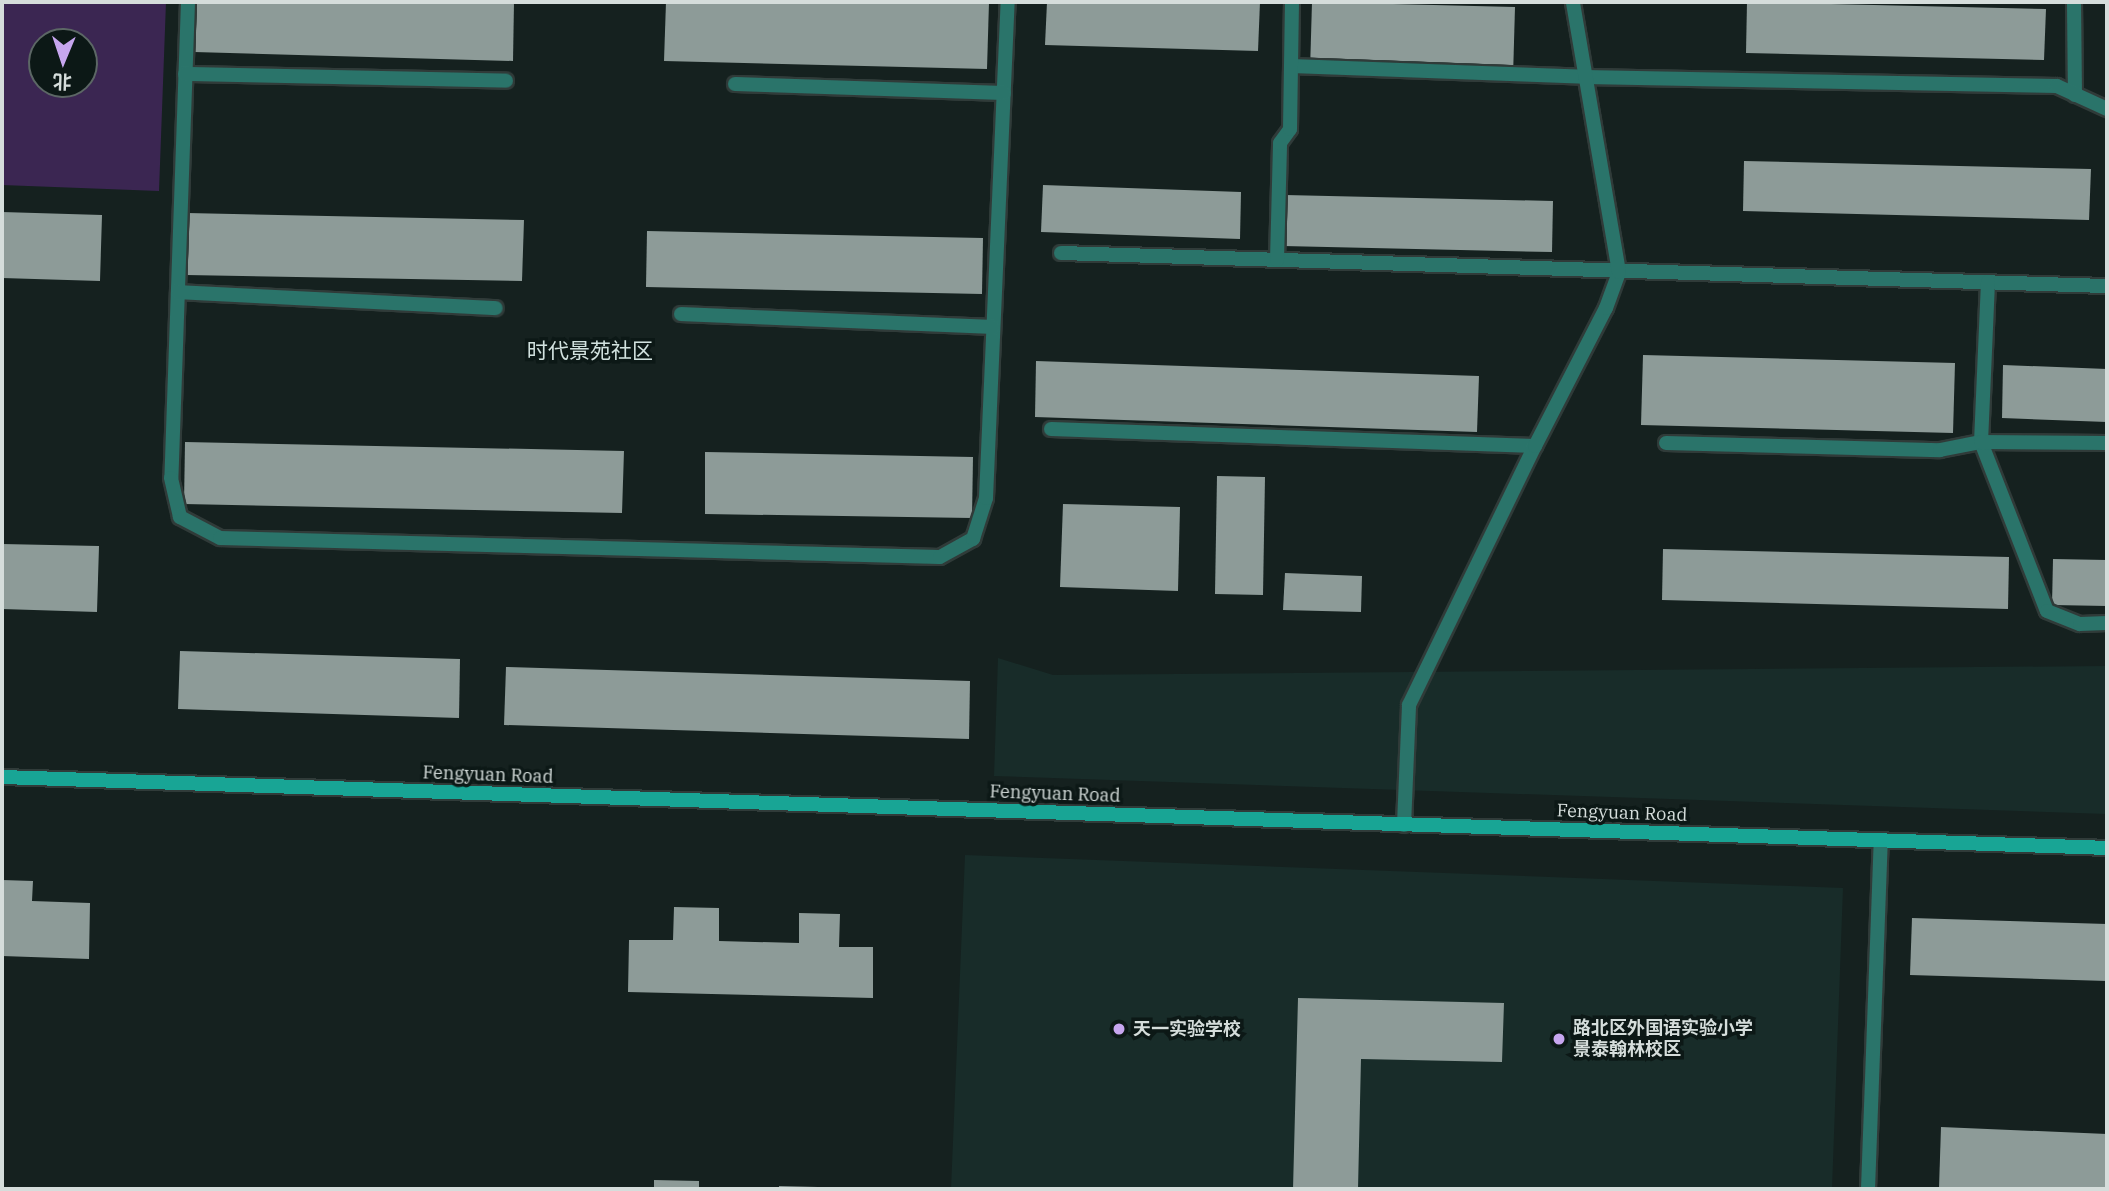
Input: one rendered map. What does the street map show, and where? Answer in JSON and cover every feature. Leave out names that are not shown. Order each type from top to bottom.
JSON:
[{"type":"street","points":[[188,2],[171,478],[180,517],[220,538],[940,557],[973,539],[986,498],[1008,2]]},
{"type":"street","points":[[1277,260],[1280,144],[1290,129],[1292,2]]},
{"type":"street","points":[[1404,825],[1409,705],[1535,446],[1606,308],[1619,272],[1573,2]]},
{"type":"street","points":[[2074,2],[2075,95]]},
{"type":"street","points":[[1291,66],[1585,77],[2057,86],[2107,109]]},
{"type":"street","points":[[185,74],[506,81]]},
{"type":"street","points":[[735,84],[1004,93]]},
{"type":"street","points":[[1060,253],[2107,286]]},
{"type":"street","points":[[1988,282],[1980,442],[2047,611],[2080,624],[2107,624]]},
{"type":"street","points":[[178,292],[496,308]]},
{"type":"street","points":[[681,314],[993,327]]},
{"type":"street","points":[[1051,429],[1535,446]]},
{"type":"street","points":[[1666,443],[1940,450],[1980,442],[2107,443]]},
{"type":"street","name":"Fengyuan Road","points":[[2,777],[2107,848]]},
{"type":"street","points":[[1868,1189],[1881,841]]},
{"type":"shaded area","points":[[2,2],[166,2],[159,191],[2,185]]},
{"type":"shaded area","points":[[998,658],[1053,675],[2107,666],[2107,814],[994,776]]},
{"type":"shaded area","name":"路北区外国语实验小学 景泰翰林校区","points":[[965,855],[1843,888],[1832,1189],[951,1189]]},
{"type":"building","points":[[195,2],[514,2],[513,61],[194,52]]},
{"type":"building","points":[[666,2],[989,2],[987,69],[664,61]]},
{"type":"building","points":[[1047,2],[1260,2],[1258,51],[1045,45]]},
{"type":"building","points":[[1312,2],[1515,7],[1513,77],[1310,71]]},
{"type":"building","points":[[1747,2],[2046,9],[2044,60],[1746,53]]},
{"type":"building","points":[[1744,161],[2091,169],[2089,220],[1743,211]]},
{"type":"building","points":[[1043,185],[1241,192],[1240,239],[1041,232]]},
{"type":"building","points":[[1285,195],[1553,201],[1552,252],[1283,246]]},
{"type":"building","points":[[2,212],[102,215],[100,281],[2,278]]},
{"type":"building","points":[[187,213],[524,220],[522,281],[186,275]]},
{"type":"building","points":[[647,231],[983,238],[982,294],[646,287]]},
{"type":"building","points":[[1643,355],[1955,363],[1953,433],[1641,425]]},
{"type":"building","points":[[1036,361],[1479,376],[1477,432],[1035,417]]},
{"type":"building","points":[[2003,365],[2107,369],[2107,422],[2002,418]]},
{"type":"building","points":[[185,442],[624,451],[622,513],[184,504]]},
{"type":"building","points":[[705,452],[973,457],[972,518],[705,514]]},
{"type":"building","points":[[1217,476],[1265,477],[1263,595],[1215,594]]},
{"type":"building","points":[[1063,504],[1180,507],[1178,591],[1060,587]]},
{"type":"building","points":[[2,544],[99,546],[97,612],[2,609]]},
{"type":"building","points":[[1663,549],[2009,557],[2008,609],[1662,600]]},
{"type":"building","points":[[2053,559],[2107,560],[2107,606],[2052,605]]},
{"type":"building","points":[[1285,573],[1362,576],[1361,612],[1283,610]]},
{"type":"building","points":[[180,651],[460,659],[459,718],[178,709]]},
{"type":"building","points":[[506,667],[970,681],[969,739],[504,725]]},
{"type":"building","points":[[2,880],[33,881],[32,901],[90,903],[89,959],[2,956]]},
{"type":"building","points":[[674,907],[719,908],[719,941],[799,943],[799,913],[840,914],[839,947],[873,947],[873,998],[628,992],[629,940],[673,940]]},
{"type":"building","points":[[1912,918],[2107,924],[2107,981],[1910,975]]},
{"type":"building","points":[[1298,998],[1504,1003],[1502,1062],[1361,1059],[1358,1189],[1293,1189]]},
{"type":"building","points":[[1941,1127],[2107,1134],[2107,1189],[1939,1188]]},
{"type":"building","points":[[654,1180],[699,1181],[699,1189],[654,1189]]},
{"type":"building","points":[[779,1186],[818,1187],[818,1189],[779,1189]]},
{"type":"place","name":"天一实验学校","points":[[1119,1029]]},
{"type":"place","name":"路北区外国语实验小学 景泰翰林校区","points":[[1559,1039]]},
{"type":"district","name":"时代景苑社区","points":[[590,350]]}]
